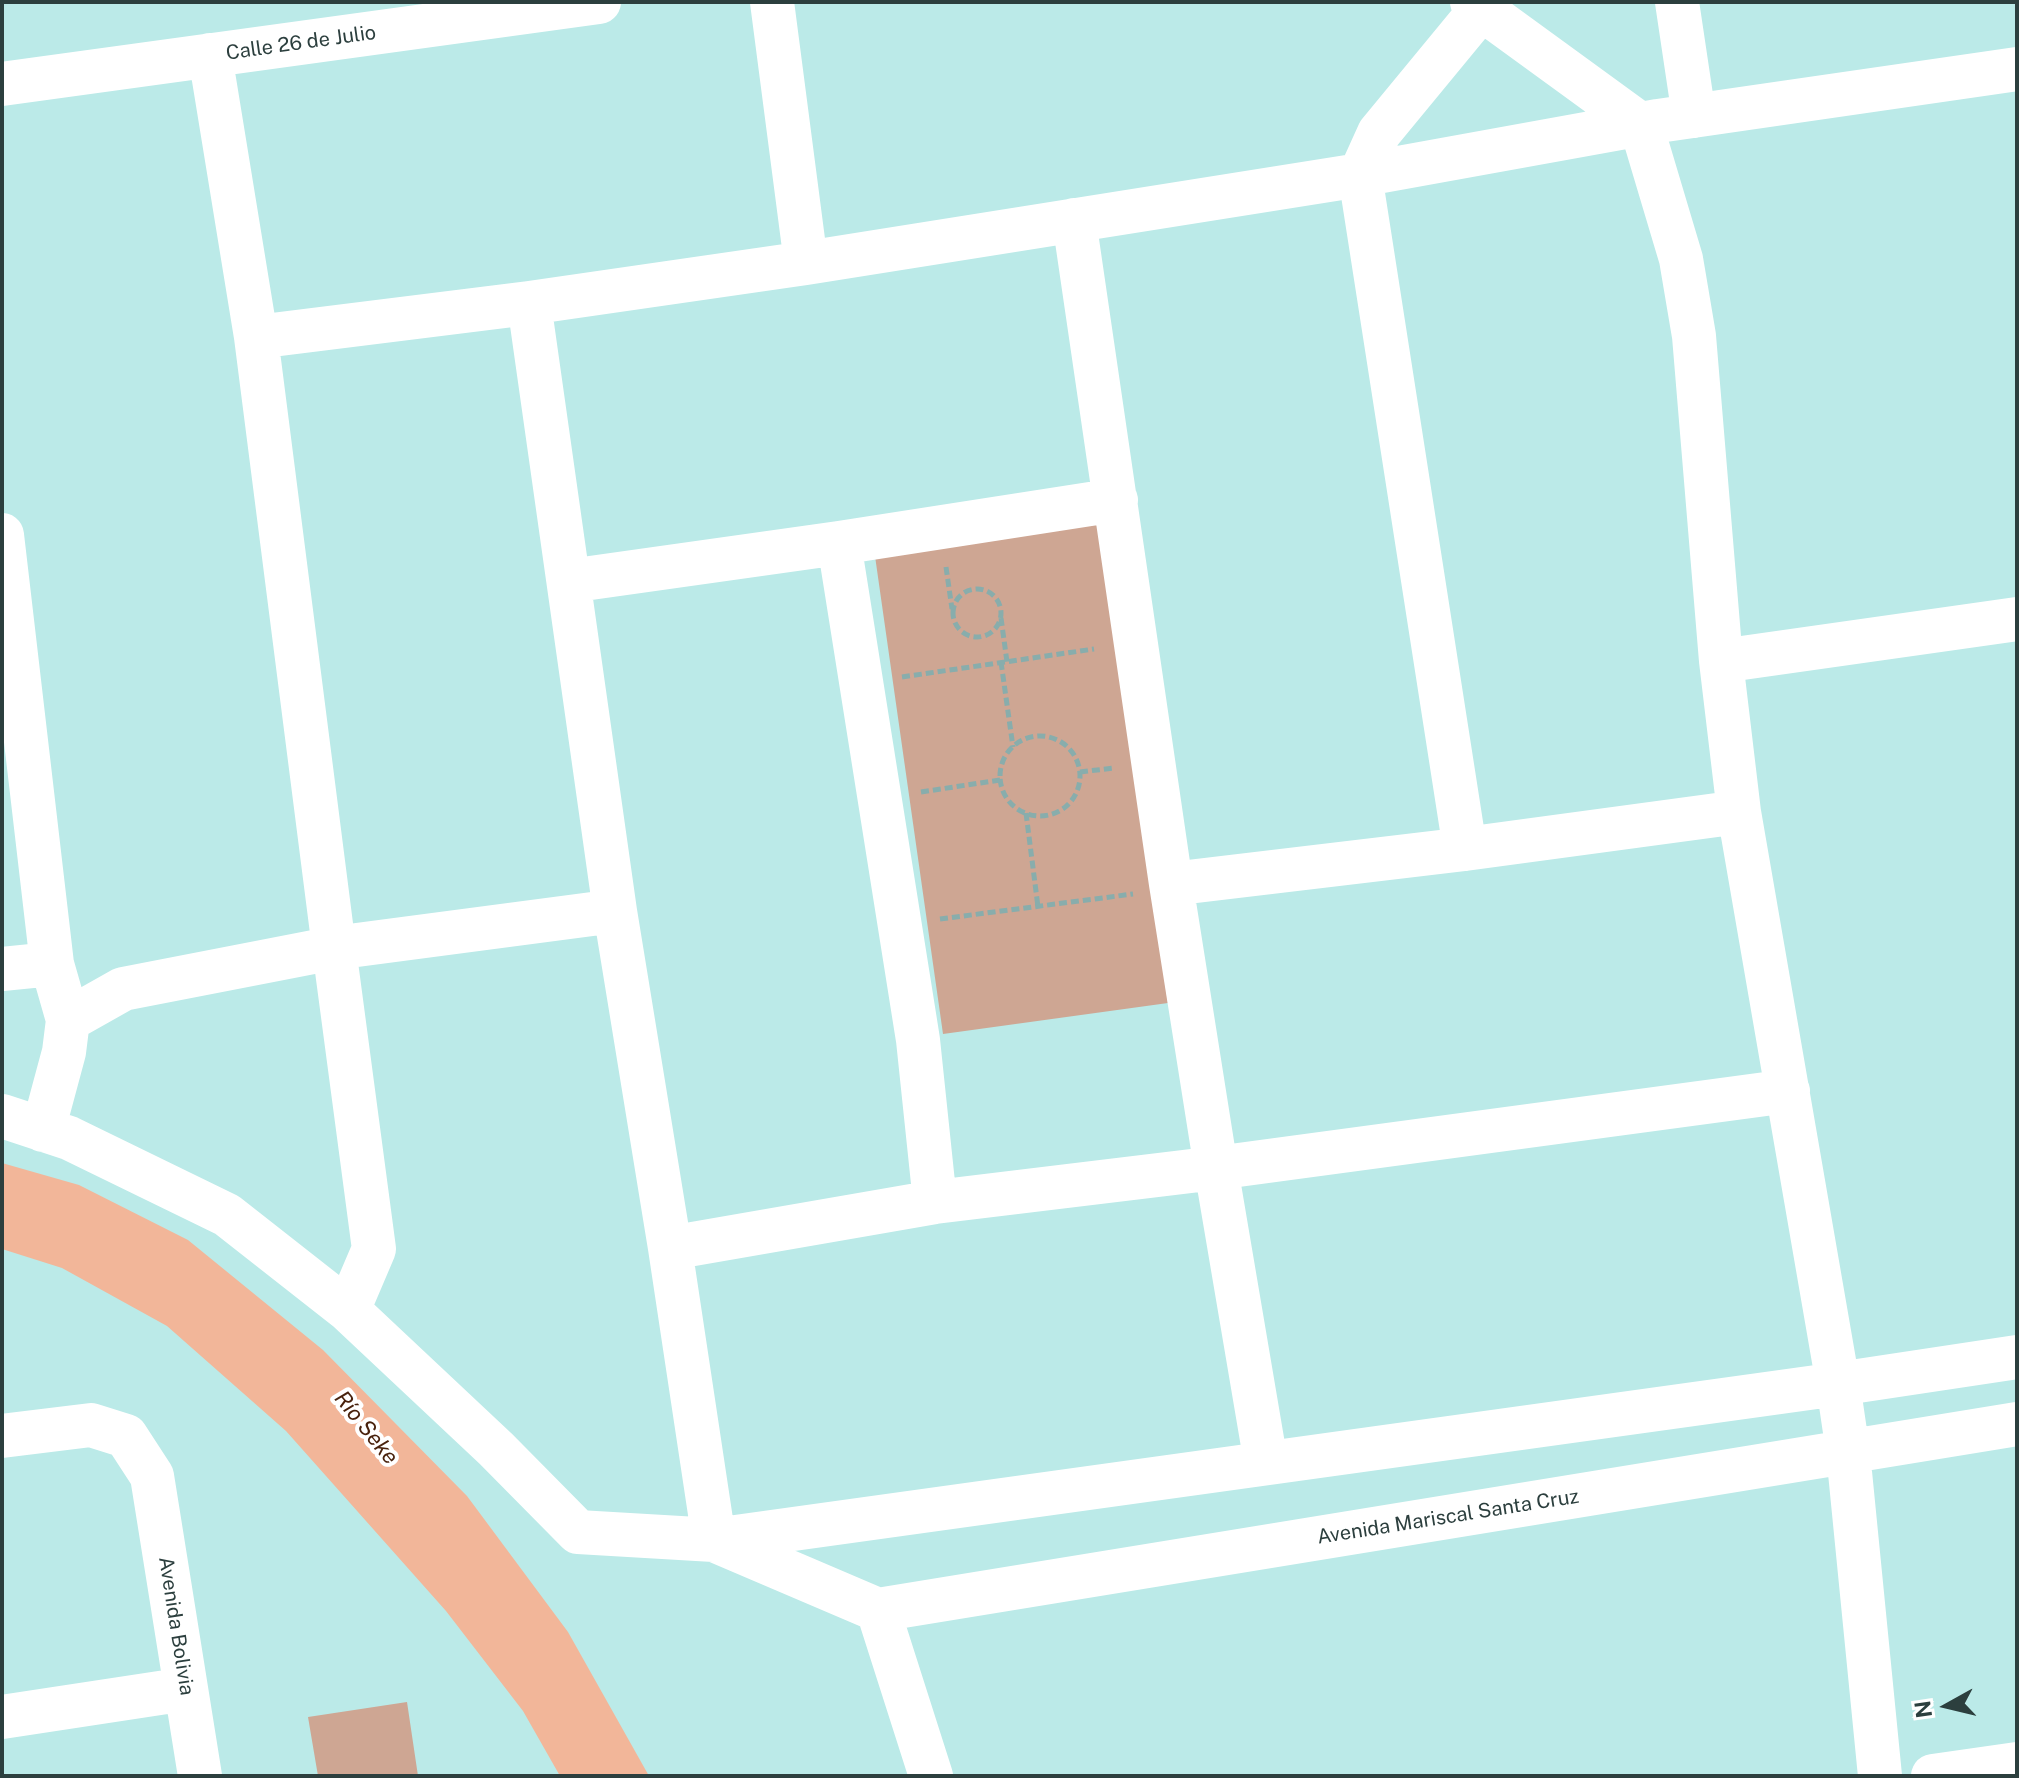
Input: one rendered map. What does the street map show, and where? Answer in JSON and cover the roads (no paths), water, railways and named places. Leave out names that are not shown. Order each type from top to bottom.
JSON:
[{"type":"street","name":"Calle 26 de Julio","points":[[2,84],[599,2]]},
{"type":"street","points":[[772,2],[806,263]]},
{"type":"street","points":[[1677,2],[1694,116]]},
{"type":"street","points":[[1465,849],[1360,175],[1379,133],[1477,5],[1641,125],[1681,259],[1694,336],[1721,661],[1739,812],[1848,1452],[1880,1776]]},
{"type":"street","points":[[210,55],[256,337],[374,1249],[348,1310]]},
{"type":"street","points":[[256,337],[529,303],[806,263],[1360,175],[1694,116],[2017,69]]},
{"type":"street","points":[[1074,220],[1116,500],[1154,888],[1216,1168],[1266,1463]]},
{"type":"street","points":[[529,303],[615,911],[714,1540]]},
{"type":"street","points":[[569,581],[1116,500]]},
{"type":"street","points":[[2,535],[52,964],[68,1020],[64,1052],[43,1130]]},
{"type":"street","points":[[839,543],[918,1040],[935,1202]]},
{"type":"street","points":[[1721,661],[2017,620]]},
{"type":"street","points":[[1154,888],[1739,812]]},
{"type":"street","points":[[68,1020],[123,989],[334,948],[615,911]]},
{"type":"street","points":[[2,969],[52,964]]},
{"type":"street","points":[[670,1248],[935,1202],[1216,1168],[1788,1091]]},
{"type":"street","points":[[2,1116],[69,1138],[227,1215],[348,1310],[496,1449],[578,1532],[714,1540],[2017,1357]]},
{"type":"street","name":"Avenida Mariscal Santa Cruz","points":[[878,1610],[2017,1424]]},
{"type":"street","name":"Avenida Bolivia","points":[[2,1436],[91,1425],[126,1436],[152,1476],[200,1776]]},
{"type":"street","points":[[714,1540],[878,1610],[931,1776]]},
{"type":"street","points":[[2,1717],[186,1689]]},
{"type":"street","points":[[1933,1776],[2017,1764]]},
{"type":"water","name":"Río Seke","points":[[2,1163],[79,1185],[188,1240],[323,1350],[467,1496],[568,1632],[649,1776],[560,1776],[523,1711],[446,1611],[286,1431],[167,1326],[62,1268],[2,1249]]}]
